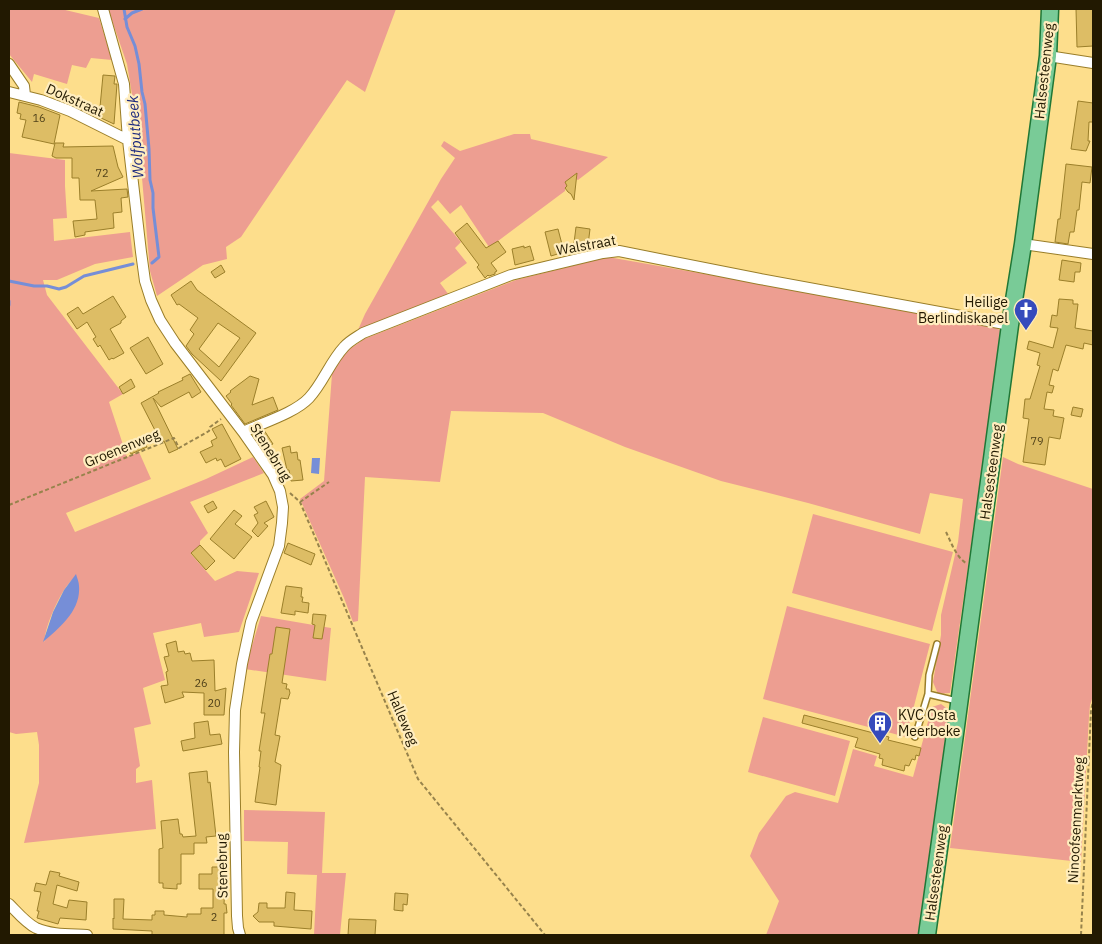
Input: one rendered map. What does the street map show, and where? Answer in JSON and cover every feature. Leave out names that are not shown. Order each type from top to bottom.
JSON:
[{"type":"main road","name":"Halsesteenweg","points":[[927,935],[1048,56],[1050,9]]},
{"type":"street","name":"Stenebrug","points":[[103,9],[124,84],[128,140],[142,262],[151,300],[160,320],[175,343],[274,476],[280,491],[283,507],[278,546],[252,622],[242,664],[236,710],[234,752],[236,906],[240,935]]},
{"type":"street","points":[[1048,56],[1093,64]]},
{"type":"street","points":[[9,64],[24,86],[25,95]]},
{"type":"street","name":"Dokstraat","points":[[9,92],[25,95],[70,111],[128,140]]},
{"type":"street","points":[[1023,244],[1093,254]]},
{"type":"street","name":"Walstraat","points":[[243,432],[298,408],[309,398],[345,345],[363,333],[511,275],[602,253],[619,251],[1010,325]]},
{"type":"street","points":[[9,904],[36,928],[50,932],[87,935]]},
{"type":"lane","points":[[916,737],[928,694],[929,675],[937,644]]},
{"type":"lane","points":[[928,694],[960,702]]},
{"type":"path","name":"Groenenweg","points":[[9,505],[174,438],[179,448],[209,431],[210,427],[229,414]]},
{"type":"path","points":[[280,491],[290,494],[300,502],[329,482]]},
{"type":"path","name":"Halleweg","points":[[300,502],[418,779],[545,935]]},
{"type":"path","points":[[946,532],[963,562],[978,567]]},
{"type":"path","name":"Ninoofsenmarktweg","points":[[1081,935],[1093,704]]},
{"type":"shaded area","points":[[9,9],[61,9],[99,18],[112,60],[91,58],[86,68],[72,65],[67,84],[34,74],[32,82],[9,54]]},
{"type":"shaded area","points":[[108,9],[396,9],[365,92],[347,80],[241,237],[226,247],[227,259],[203,265],[157,296],[150,271],[138,131],[127,64]]},
{"type":"shaded area","points":[[514,134],[530,134],[531,139],[608,157],[578,180],[576,179],[565,188],[565,191],[489,247],[461,205],[450,214],[438,200],[431,207],[461,242],[455,248],[467,263],[440,283],[449,295],[358,330],[365,314],[441,179],[455,158],[441,146],[444,141],[460,151]]},
{"type":"shaded area","points":[[9,153],[65,160],[67,218],[53,219],[54,241],[130,232],[133,257],[95,264],[57,280],[43,280],[47,295],[123,394],[109,402],[127,457],[139,452],[151,479],[66,513],[75,532],[206,479],[253,457],[264,473],[190,502],[208,533],[191,554],[215,581],[237,571],[259,573],[239,632],[204,637],[201,623],[153,633],[165,680],[143,688],[151,724],[134,728],[140,766],[136,769],[136,783],[152,780],[156,829],[24,843],[39,783],[39,745],[37,732],[16,734],[9,732]],"holes":[[[76,575],[44,642],[54,609],[65,588]]]},
{"type":"shaded area","points":[[608,257],[778,287],[1000,330],[1001,334],[950,693],[938,694],[933,682],[941,635],[941,615],[958,542],[963,499],[930,493],[920,534],[721,481],[625,447],[543,413],[451,411],[440,482],[365,477],[358,621],[353,622],[300,499],[324,481],[332,374],[338,362],[347,351],[364,339],[516,280]]},
{"type":"shaded area","points":[[1003,457],[1018,464],[1093,489],[1093,696],[1089,717],[1081,862],[950,848]]},
{"type":"shaded area","points":[[813,514],[953,552],[932,631],[792,593]]},
{"type":"shaded area","points":[[787,606],[930,644],[906,737],[763,699]]},
{"type":"shaded area","points":[[261,616],[331,628],[326,681],[245,669]]},
{"type":"shaded area","points":[[941,704],[949,710],[919,935],[766,935],[779,901],[750,856],[759,833],[786,796],[795,792],[838,803],[853,749],[877,756],[874,766],[913,777],[932,707]]},
{"type":"shaded area","points":[[763,717],[850,741],[835,796],[748,772]]},
{"type":"shaded area","points":[[244,810],[325,812],[322,873],[346,873],[340,935],[314,935],[317,875],[287,874],[288,842],[244,841]]},
{"type":"water","points":[[312,458],[320,458],[319,474],[311,473]]},
{"type":"water","points":[[76,574],[79,595],[73,611],[56,631],[43,642],[53,612],[64,590]]},
{"type":"building","points":[[1076,9],[1093,9],[1093,46],[1077,47]]},
{"type":"building","points":[[103,75],[115,76],[114,84],[117,84],[114,124],[73,105],[74,100],[100,107]]},
{"type":"building","points":[[1078,101],[1093,103],[1093,122],[1089,122],[1088,141],[1090,141],[1086,151],[1071,149]]},
{"type":"building","points":[[19,102],[60,115],[54,144],[22,137],[26,120],[20,119],[21,114],[17,113]]},
{"type":"building","points":[[55,143],[64,143],[63,147],[113,146],[118,167],[123,177],[91,191],[127,189],[128,197],[121,198],[122,212],[113,213],[114,228],[85,232],[85,235],[75,237],[73,221],[97,219],[95,200],[80,200],[79,178],[72,178],[72,158],[56,158],[52,156]]},
{"type":"building","points":[[1066,164],[1092,167],[1090,183],[1082,182],[1079,210],[1077,210],[1074,232],[1070,232],[1068,244],[1055,242],[1058,219],[1060,219]]},
{"type":"building","points":[[577,173],[574,200],[565,188],[567,186],[565,182]]},
{"type":"building","points":[[467,223],[486,248],[498,241],[506,252],[491,263],[497,271],[495,274],[488,275],[485,278],[477,267],[479,265],[455,233]]},
{"type":"building","points":[[576,227],[590,229],[588,245],[574,243]]},
{"type":"building","points":[[558,229],[564,252],[551,256],[545,232]]},
{"type":"building","points":[[524,246],[524,248],[530,246],[534,260],[515,265],[512,249]]},
{"type":"building","points":[[1062,260],[1081,263],[1080,272],[1075,272],[1074,282],[1059,280]]},
{"type":"building","points":[[221,265],[225,272],[215,278],[211,272]]},
{"type":"building","points":[[191,281],[197,290],[256,333],[221,381],[186,346],[194,334],[190,330],[198,318],[179,304],[177,305],[171,295]],"holes":[[[218,323],[240,338],[219,367],[199,349]]]},
{"type":"building","points":[[113,296],[126,317],[121,323],[110,329],[124,353],[109,360],[100,345],[98,347],[93,339],[96,337],[87,322],[77,329],[67,314],[78,307],[83,314]]},
{"type":"building","points":[[1059,299],[1073,300],[1073,304],[1078,304],[1075,328],[1093,331],[1093,345],[1084,343],[1083,349],[1066,345],[1058,371],[1053,369],[1049,385],[1054,386],[1052,393],[1047,392],[1044,409],[1054,410],[1053,416],[1064,418],[1060,439],[1049,437],[1045,465],[1023,462],[1029,419],[1023,418],[1025,399],[1030,399],[1040,366],[1037,365],[1040,353],[1027,349],[1029,341],[1053,348],[1058,328],[1050,327],[1052,315],[1057,316]]},
{"type":"building","points":[[148,337],[163,364],[146,374],[130,348]]},
{"type":"building","points":[[190,374],[201,392],[192,398],[189,392],[161,407],[153,398],[178,449],[169,453],[164,441],[161,442],[141,403],[183,380],[182,378]]},
{"type":"building","points":[[250,376],[259,379],[252,405],[273,397],[278,410],[245,424],[226,396]]},
{"type":"building","points":[[131,379],[135,387],[123,394],[119,387]]},
{"type":"building","points":[[1073,407],[1083,409],[1081,417],[1071,415]]},
{"type":"building","points":[[222,424],[241,459],[225,467],[221,459],[217,461],[216,458],[206,463],[200,452],[213,446],[211,441],[217,438],[212,429]]},
{"type":"building","points":[[264,430],[273,444],[263,448],[253,435]]},
{"type":"building","points":[[143,439],[147,447],[131,454],[127,446]]},
{"type":"building","points":[[290,446],[291,453],[297,452],[303,480],[291,481],[282,448]]},
{"type":"building","points":[[213,501],[217,508],[208,513],[204,506]]},
{"type":"building","points":[[266,501],[274,517],[264,523],[268,526],[258,537],[252,531],[258,523],[254,515],[258,513],[254,507]]},
{"type":"building","points":[[234,510],[242,516],[235,524],[252,537],[234,559],[210,539]]},
{"type":"building","points":[[288,543],[315,554],[311,565],[284,553]]},
{"type":"building","points":[[200,545],[215,561],[206,570],[191,553]]},
{"type":"building","points":[[286,586],[302,588],[302,602],[309,603],[308,613],[295,611],[295,615],[281,613]]},
{"type":"building","points":[[313,614],[326,615],[322,639],[313,638],[315,625],[312,624]]},
{"type":"building","points":[[276,627],[290,629],[282,683],[287,684],[286,689],[289,689],[290,693],[288,699],[281,698],[275,735],[280,736],[275,762],[281,765],[276,805],[255,802],[260,767],[261,751],[259,751],[265,713],[261,713]]},
{"type":"building","points":[[176,641],[178,652],[190,653],[192,661],[214,660],[215,691],[226,688],[224,715],[204,715],[204,693],[182,692],[184,697],[165,703],[161,686],[168,685],[166,672],[168,671],[164,657],[169,656],[166,644]]},
{"type":"building","name":"KVC Osta Meerbeke","points":[[804,715],[889,737],[888,740],[921,748],[919,756],[916,755],[915,760],[912,759],[909,766],[905,765],[904,771],[882,765],[883,759],[879,758],[880,754],[855,747],[858,738],[802,723]]},
{"type":"building","points":[[208,721],[210,735],[220,734],[222,744],[183,751],[181,741],[195,738],[194,723]]},
{"type":"building","points":[[207,771],[216,836],[206,837],[207,843],[194,843],[194,854],[181,854],[181,884],[177,884],[177,889],[163,888],[163,883],[159,883],[159,849],[163,848],[161,821],[178,819],[180,834],[183,837],[196,836],[189,773]]},
{"type":"building","points":[[212,867],[225,867],[224,904],[226,904],[227,913],[224,913],[224,935],[152,935],[152,931],[113,929],[114,899],[124,899],[123,919],[152,920],[152,915],[155,915],[155,911],[164,911],[164,915],[187,917],[187,914],[201,914],[201,908],[213,908],[213,889],[199,889],[199,874],[212,874]]},
{"type":"building","points":[[50,871],[60,873],[59,876],[79,882],[77,891],[57,885],[53,904],[67,908],[69,900],[87,902],[86,920],[60,918],[58,924],[37,918],[41,892],[34,891],[36,883],[46,885]]},
{"type":"building","points":[[286,892],[295,893],[294,910],[312,911],[311,929],[274,926],[274,922],[259,922],[253,916],[258,912],[259,903],[267,903],[267,908],[285,908]]},
{"type":"building","points":[[395,893],[408,894],[407,905],[403,904],[403,911],[394,910]]},
{"type":"building","points":[[349,919],[376,920],[375,935],[348,935]]},
{"type":"waterway","name":"Wolfputbeek","points":[[124,9],[127,27],[135,46],[139,64],[145,104],[150,180],[159,257],[152,263]]},
{"type":"waterway","points":[[125,19],[132,13],[142,9]]},
{"type":"waterway","name":"Wolfputbeek","points":[[9,281],[59,289],[84,276],[133,264]]},
{"type":"place","name":"Heilige Berlindiskapel","points":[[1026,331]]},
{"type":"place","name":"KVC Osta Meerbeke","points":[[880,744]]}]
